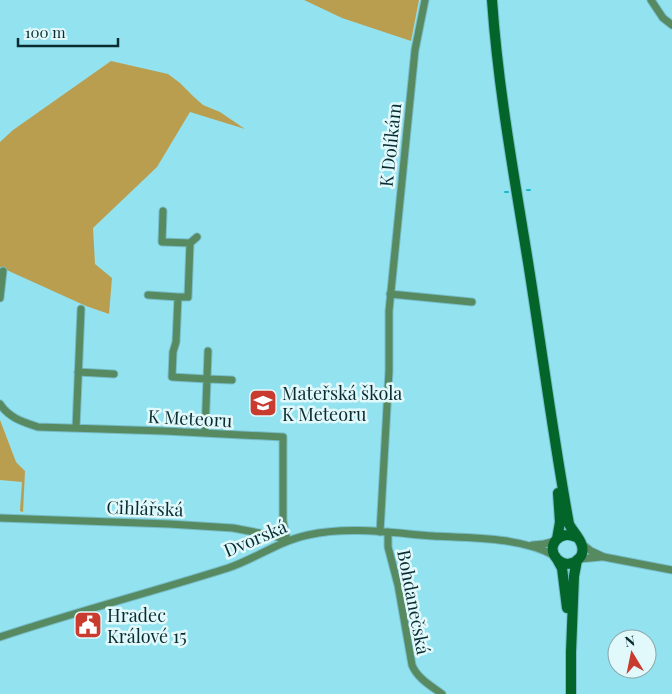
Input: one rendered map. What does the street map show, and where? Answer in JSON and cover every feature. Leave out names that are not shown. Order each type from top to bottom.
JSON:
[{"type":"main road","points":[[492,0],[496,47],[508,136],[557,457],[569,524],[579,540],[582,551],[574,576],[571,694]]},
{"type":"main road","points":[[557,457],[560,522],[553,549],[562,568],[572,644]]},
{"type":"main road","name":"Dvorská","points":[[556,540],[564,535],[572,535],[579,540]]},
{"type":"main road","name":"Dvorská","points":[[556,557],[564,563],[573,563],[578,560]]},
{"type":"street","name":"K Dolíkám","points":[[384,532],[389,371],[388,310],[415,50],[426,0]]},
{"type":"street","points":[[651,0],[663,18],[672,25]]},
{"type":"street","points":[[163,211],[162,242],[190,243],[197,237]]},
{"type":"street","points":[[148,295],[188,297],[190,243]]},
{"type":"street","points":[[0,298],[3,271]]},
{"type":"street","points":[[390,294],[472,302]]},
{"type":"street","points":[[178,297],[172,377],[232,380]]},
{"type":"street","points":[[76,428],[81,309]]},
{"type":"street","points":[[205,433],[208,351]]},
{"type":"street","points":[[78,372],[114,374]]},
{"type":"street","name":"K Meteoru","points":[[0,404],[3,409],[22,422],[38,426],[283,438],[283,521],[287,540]]},
{"type":"street","name":"Cihlářská","points":[[0,518],[233,528],[276,536],[287,540]]},
{"type":"street","name":"Dvorská","points":[[0,638],[39,624],[231,567],[287,540],[307,535],[336,531],[384,532],[494,540],[531,546],[556,557]]},
{"type":"street","name":"Bohdanečská","points":[[384,532],[398,585],[413,670],[419,677],[442,694]]},
{"type":"street","name":"Dvorská","points":[[531,546],[556,540]]},
{"type":"street","name":"Dvorská","points":[[579,540],[591,551],[604,557],[672,570]]},
{"type":"street","name":"Dvorská","points":[[578,560],[604,557]]},
{"type":"shaded area","points":[[304,0],[419,0],[411,41],[342,18]]},
{"type":"shaded area","points":[[111,61],[168,74],[203,105],[220,112],[245,129],[190,112],[157,167],[93,228],[95,264],[112,278],[109,314],[86,306],[0,267],[0,142],[13,130]]},
{"type":"shaded area","points":[[0,420],[16,462],[25,471],[23,512],[20,511],[22,482],[0,480]]},
{"type":"place","name":"Mateřská škola K Meteoru","points":[[263,403]]},
{"type":"place","name":"Hradec Králové 15","points":[[88,625]]}]
